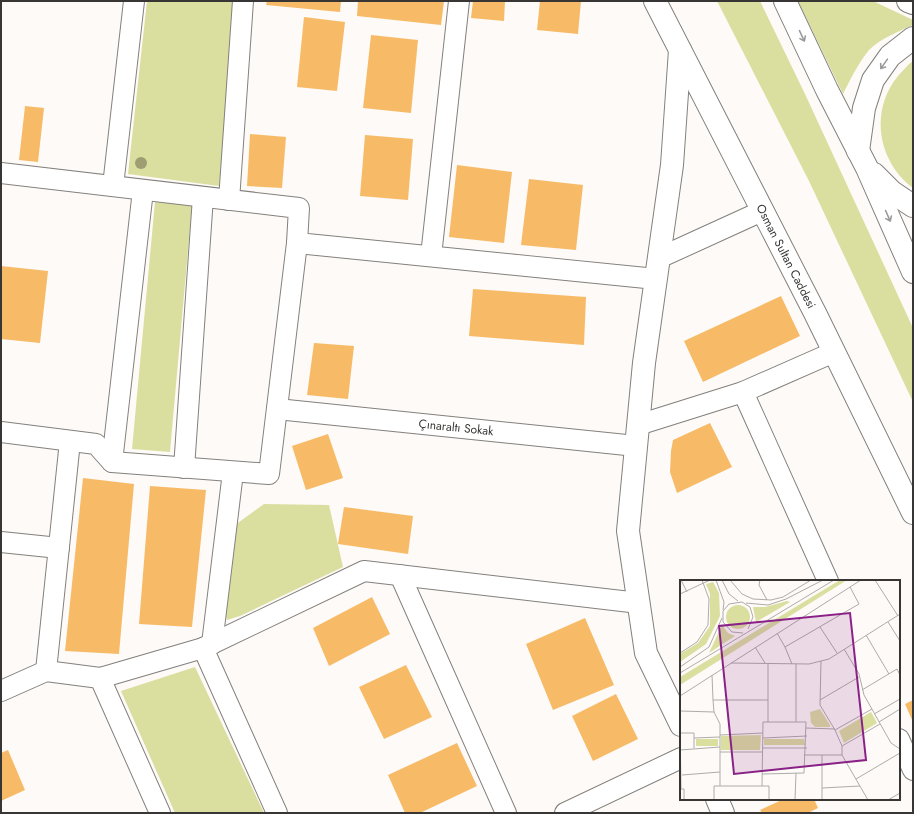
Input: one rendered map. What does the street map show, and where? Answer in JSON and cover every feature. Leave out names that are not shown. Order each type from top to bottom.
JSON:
[{"type":"street","points":[[113,186],[134,1]]},
{"type":"street","points":[[229,200],[243,1]]},
{"type":"street","points":[[431,256],[459,1]]},
{"type":"street","name":"Osman Sultan Caddesi","points":[[655,1],[834,352],[913,513]]},
{"type":"street","points":[[785,1],[827,90],[863,159],[913,272]]},
{"type":"street","points":[[908,1],[913,3]]},
{"type":"street","points":[[913,38],[890,56],[873,80],[864,108],[863,159],[892,192],[913,206]]},
{"type":"street","points":[[678,711],[646,653],[628,531],[644,363],[672,166],[680,50]]},
{"type":"street","points":[[1,173],[299,208],[297,243],[269,474],[112,462],[96,444],[1,432]]},
{"type":"street","points":[[112,462],[143,190]]},
{"type":"street","points":[[184,468],[203,197]]},
{"type":"street","points":[[659,258],[762,211]]},
{"type":"street","points":[[297,243],[656,279]]},
{"type":"street","points":[[638,425],[743,392],[834,352]]},
{"type":"street","points":[[743,392],[828,580]]},
{"type":"street","name":"Çınaraltı Sokak","points":[[277,409],[636,446]]},
{"type":"street","points":[[46,671],[70,441]]},
{"type":"street","points":[[234,472],[208,646],[277,813]]},
{"type":"street","points":[[1,542],[59,548]]},
{"type":"street","points":[[1,692],[46,671],[100,678],[208,646],[364,571],[639,603]]},
{"type":"street","points":[[400,575],[506,813]]},
{"type":"street","points":[[100,678],[160,813]]},
{"type":"street","points":[[900,741],[913,770]]},
{"type":"street","points":[[565,813],[680,758]]},
{"type":"street","points":[[716,800],[723,813]]},
{"type":"green space","points":[[147,1],[236,1],[219,186],[128,174]]},
{"type":"green space","points":[[717,1],[760,1],[805,94],[913,328],[913,402],[809,181]]},
{"type":"green space","points":[[798,1],[873,1],[913,20],[913,25],[873,46],[858,66],[843,94]]},
{"type":"green space","points":[[913,61],[913,188],[901,177],[885,150],[881,120],[883,105],[889,90],[898,76]]},
{"type":"green space","points":[[155,202],[192,205],[170,452],[132,449]]},
{"type":"green space","points":[[264,504],[329,505],[343,567],[240,616],[227,620],[224,607],[235,525]]},
{"type":"green space","points":[[195,667],[264,813],[175,813],[121,691]]},
{"type":"building","points":[[267,1],[341,1],[340,12],[266,5]]},
{"type":"building","points":[[358,1],[444,1],[441,25],[357,16]]},
{"type":"building","points":[[473,1],[505,1],[504,21],[471,18]]},
{"type":"building","points":[[540,1],[581,1],[578,34],[537,30]]},
{"type":"building","points":[[304,17],[345,22],[337,91],[297,87]]},
{"type":"building","points":[[371,35],[418,40],[411,113],[363,108]]},
{"type":"building","points":[[25,106],[44,108],[38,162],[19,160]]},
{"type":"building","points":[[250,134],[286,137],[282,188],[247,186]]},
{"type":"building","points":[[365,135],[413,139],[408,200],[360,196]]},
{"type":"building","points":[[457,165],[512,172],[504,243],[449,237]]},
{"type":"building","points":[[529,179],[583,185],[576,250],[521,245]]},
{"type":"building","points":[[1,266],[48,271],[40,343],[1,339]]},
{"type":"building","points":[[473,289],[586,297],[584,345],[469,336]]},
{"type":"building","points":[[781,296],[800,336],[703,382],[684,341]]},
{"type":"building","points":[[314,343],[354,346],[348,399],[307,395]]},
{"type":"building","points":[[710,423],[732,467],[677,493],[670,472],[673,440]]},
{"type":"building","points":[[328,434],[343,478],[306,490],[292,446]]},
{"type":"building","points":[[83,478],[134,484],[119,654],[65,651]]},
{"type":"building","points":[[150,486],[206,490],[192,627],[139,624]]},
{"type":"building","points":[[344,507],[413,516],[408,554],[338,544]]},
{"type":"building","points":[[372,597],[390,634],[329,666],[313,628]]},
{"type":"building","points":[[585,618],[614,685],[553,710],[526,644]]},
{"type":"building","points":[[406,665],[432,717],[384,739],[359,687]]},
{"type":"building","points":[[616,694],[638,739],[593,761],[572,716]]},
{"type":"building","points":[[913,700],[913,722],[905,704]]},
{"type":"building","points":[[457,743],[477,786],[420,813],[405,813],[388,775]]},
{"type":"building","points":[[8,750],[25,790],[1,801],[1,753]]},
{"type":"building","points":[[782,800],[814,800],[818,808],[808,813],[762,813],[760,810]]}]
